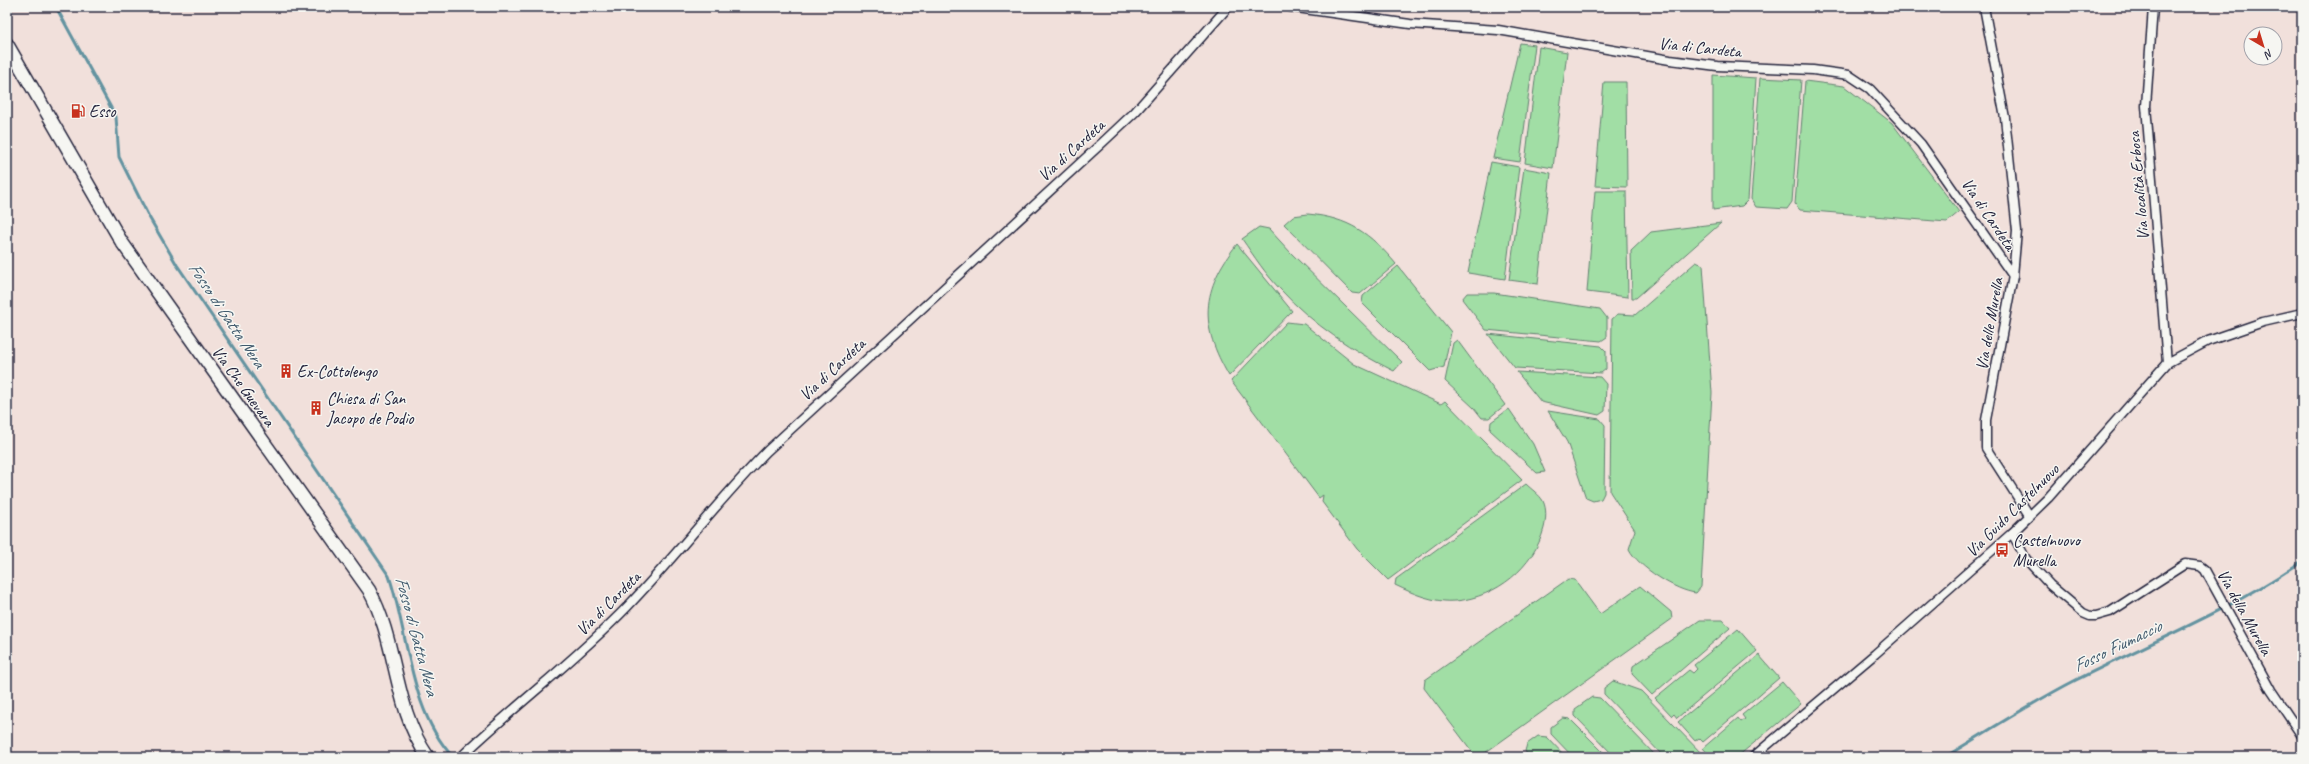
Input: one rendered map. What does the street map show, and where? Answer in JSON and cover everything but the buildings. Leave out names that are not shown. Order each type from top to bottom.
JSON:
[{"type":"main road","name":"Via Che Guevara","points":[[7,44],[121,241],[369,590],[385,628],[406,714],[417,740],[428,757]]},
{"type":"street","name":"Via di Cardeta","points":[[461,757],[592,642],[627,607],[733,486],[766,451],[1129,117],[1228,7]]},
{"type":"street","name":"Via di Cardeta","points":[[1290,7],[1410,24],[1498,30],[1678,61],[1717,66],[1813,70],[1849,75],[1870,89],[1921,144],[2013,276]]},
{"type":"street","name":"Via delle Murella","points":[[1984,7],[2006,118],[2017,211],[2017,237],[2013,276],[1986,420],[1986,448],[2029,515]]},
{"type":"street","name":"Via località Erbosa","points":[[2153,7],[2146,106],[2167,363]]},
{"type":"street","name":"Via Guido Castelnuovo","points":[[1753,757],[1887,644],[2012,534],[2053,492],[2167,363],[2208,341],[2263,322],[2302,313]]},
{"type":"street","name":"Via della Murella","points":[[2012,534],[2026,559],[2050,585],[2083,614],[2090,616],[2110,612],[2185,564],[2200,566],[2205,570],[2271,690],[2302,736]]},
{"type":"green space","points":[[1520,43],[1535,45],[1520,162],[1493,158]]},
{"type":"green space","points":[[1539,47],[1567,52],[1553,168],[1525,163]]},
{"type":"green space","points":[[1713,75],[1756,78],[1748,200],[1742,206],[1713,210]]},
{"type":"green space","points":[[1760,78],[1801,80],[1792,202],[1787,209],[1756,207],[1751,199]]},
{"type":"green space","points":[[1805,81],[1844,86],[1892,123],[1959,212],[1947,222],[1800,210],[1795,204]]},
{"type":"green space","points":[[1604,82],[1626,82],[1627,187],[1595,186]]},
{"type":"green space","points":[[1491,162],[1519,167],[1505,279],[1468,273]]},
{"type":"green space","points":[[1524,168],[1551,173],[1538,284],[1509,280]]},
{"type":"green space","points":[[1595,191],[1626,191],[1628,297],[1587,292]]},
{"type":"green space","points":[[1308,214],[1335,219],[1358,229],[1377,244],[1396,264],[1360,294],[1352,293],[1284,224],[1293,216]]},
{"type":"green space","points":[[1721,223],[1636,298],[1632,298],[1631,251],[1651,232]]},
{"type":"green space","points":[[1259,227],[1269,229],[1291,253],[1402,362],[1394,371],[1363,355],[1334,336],[1306,314],[1276,284],[1260,265],[1242,239]]},
{"type":"green space","points":[[1237,244],[1292,311],[1229,376],[1219,358],[1213,340],[1209,324],[1208,308],[1216,277]]},
{"type":"green space","points":[[1696,262],[1703,265],[1712,393],[1701,587],[1696,593],[1678,588],[1668,583],[1640,563],[1634,556],[1629,549],[1635,530],[1610,492],[1612,319],[1618,314],[1635,315]]},
{"type":"green space","points":[[1398,266],[1451,332],[1444,367],[1430,371],[1362,303],[1363,296]]},
{"type":"green space","points":[[1467,293],[1494,293],[1600,309],[1607,318],[1607,337],[1601,341],[1486,330],[1462,299]]},
{"type":"green space","points":[[1287,322],[1304,324],[1354,364],[1441,404],[1445,401],[1522,480],[1388,580],[1357,549],[1322,502],[1323,495],[1319,498],[1231,381]]},
{"type":"green space","points":[[1488,334],[1601,346],[1606,351],[1606,369],[1601,373],[1515,368]]},
{"type":"green space","points":[[1457,340],[1505,405],[1489,418],[1482,418],[1474,408],[1445,381],[1453,343]]},
{"type":"green space","points":[[1517,372],[1600,377],[1606,384],[1605,411],[1599,415],[1541,402]]},
{"type":"green space","points":[[1509,409],[1533,444],[1545,472],[1537,473],[1490,430],[1491,422]]},
{"type":"green space","points":[[1548,411],[1600,419],[1605,425],[1604,493],[1601,499],[1593,501],[1586,498],[1567,442]]},
{"type":"green space","points":[[1526,484],[1538,494],[1543,501],[1546,511],[1545,522],[1539,542],[1532,555],[1512,578],[1486,593],[1456,601],[1440,601],[1432,599],[1417,595],[1395,585],[1396,579]]},
{"type":"green space","points":[[1568,579],[1575,580],[1600,614],[1640,586],[1671,612],[1672,619],[1482,755],[1474,754],[1424,688],[1425,680]]},
{"type":"green space","points":[[1700,620],[1723,620],[1730,628],[1652,695],[1632,674],[1633,666]]},
{"type":"green space","points":[[1738,629],[1757,651],[1677,718],[1674,714],[1672,716],[1655,698],[1689,670],[1693,673],[1697,669],[1694,665]]},
{"type":"green space","points":[[1759,655],[1779,678],[1703,742],[1699,738],[1695,741],[1678,722]]},
{"type":"green space","points":[[1613,681],[1641,691],[1705,757],[1664,757],[1604,694],[1604,688]]},
{"type":"green space","points":[[1782,682],[1801,704],[1737,757],[1711,757],[1703,748],[1738,718],[1741,722],[1745,719],[1742,715]]},
{"type":"green space","points":[[1592,697],[1600,698],[1657,757],[1615,757],[1575,716],[1575,709]]},
{"type":"green space","points":[[1563,718],[1570,719],[1608,757],[1573,757],[1551,734],[1551,727]]},
{"type":"green space","points":[[1538,736],[1547,737],[1566,757],[1529,757],[1525,751],[1527,744]]},
{"type":"waterway","name":"Fosso di Gatta Nera","points":[[56,7],[116,117],[119,157],[149,217],[177,265],[389,576],[419,695],[427,717],[438,738],[453,757]]},
{"type":"waterway","name":"Fosso Fiumaccio","points":[[1945,757],[2059,689],[2220,610],[2276,578],[2302,561]]},
{"type":"place","name":"Esso","points":[[78,111]]},
{"type":"place","name":"Ex-Cottolengo","points":[[286,371]]},
{"type":"place","name":"Chiesa di San Jacopo de Podio","points":[[316,408]]},
{"type":"place","name":"Castelnuovo Murella","points":[[2002,550]]}]
